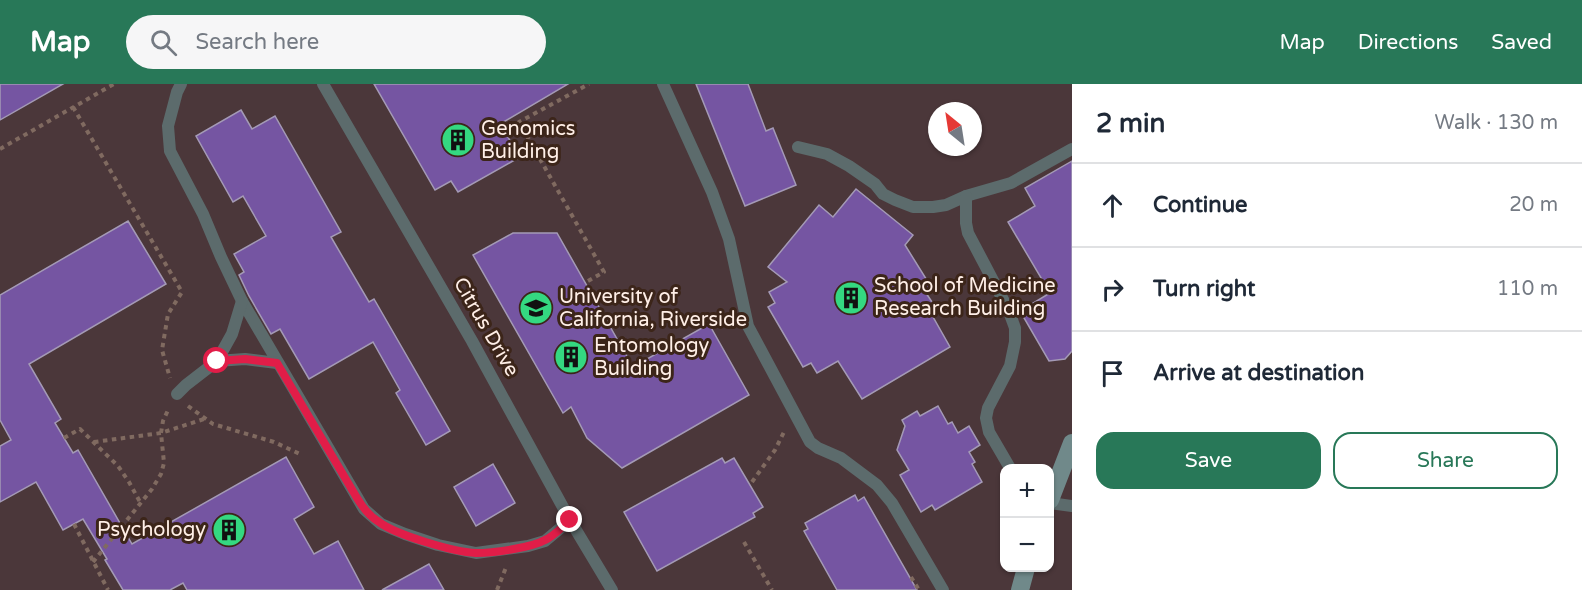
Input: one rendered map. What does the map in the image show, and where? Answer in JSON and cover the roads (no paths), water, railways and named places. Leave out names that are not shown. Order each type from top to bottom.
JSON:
[{"type":"street","points":[[1054,491],[1072,443]]},
{"type":"street","points":[[1020,590],[1025,572]]},
{"type":"lane","points":[[181,84],[168,126],[170,151],[203,214],[242,301],[364,509],[381,524],[405,534],[438,545],[476,553],[508,550],[545,541],[570,520]]},
{"type":"lane","name":"Citrus Drive","points":[[323,84],[612,590]]},
{"type":"lane","points":[[663,84],[712,192],[729,239],[748,326],[810,442],[841,458],[877,485],[892,503],[943,590]]},
{"type":"lane","points":[[798,147],[827,154],[858,172],[883,194],[913,207],[946,205],[966,196],[1011,183],[1072,148]]},
{"type":"lane","points":[[966,196],[968,233],[1008,309],[1015,328],[1016,342],[1010,366],[988,408],[986,418],[989,432],[1008,464]]},
{"type":"lane","points":[[177,394],[217,361],[232,334],[242,301]]},
{"type":"lane","points":[[217,361],[245,359],[277,363]]},
{"type":"lane","points":[[1054,503],[1072,506]]},
{"type":"place","name":"Genomics Building","points":[[458,140]]},
{"type":"place","name":"School of Medicine Research Building","points":[[851,298]]},
{"type":"place","name":"University of California, Riverside","points":[[536,308]]},
{"type":"place","name":"Entomology Building","points":[[571,357]]},
{"type":"place","name":"Psychology","points":[[229,530]]}]
